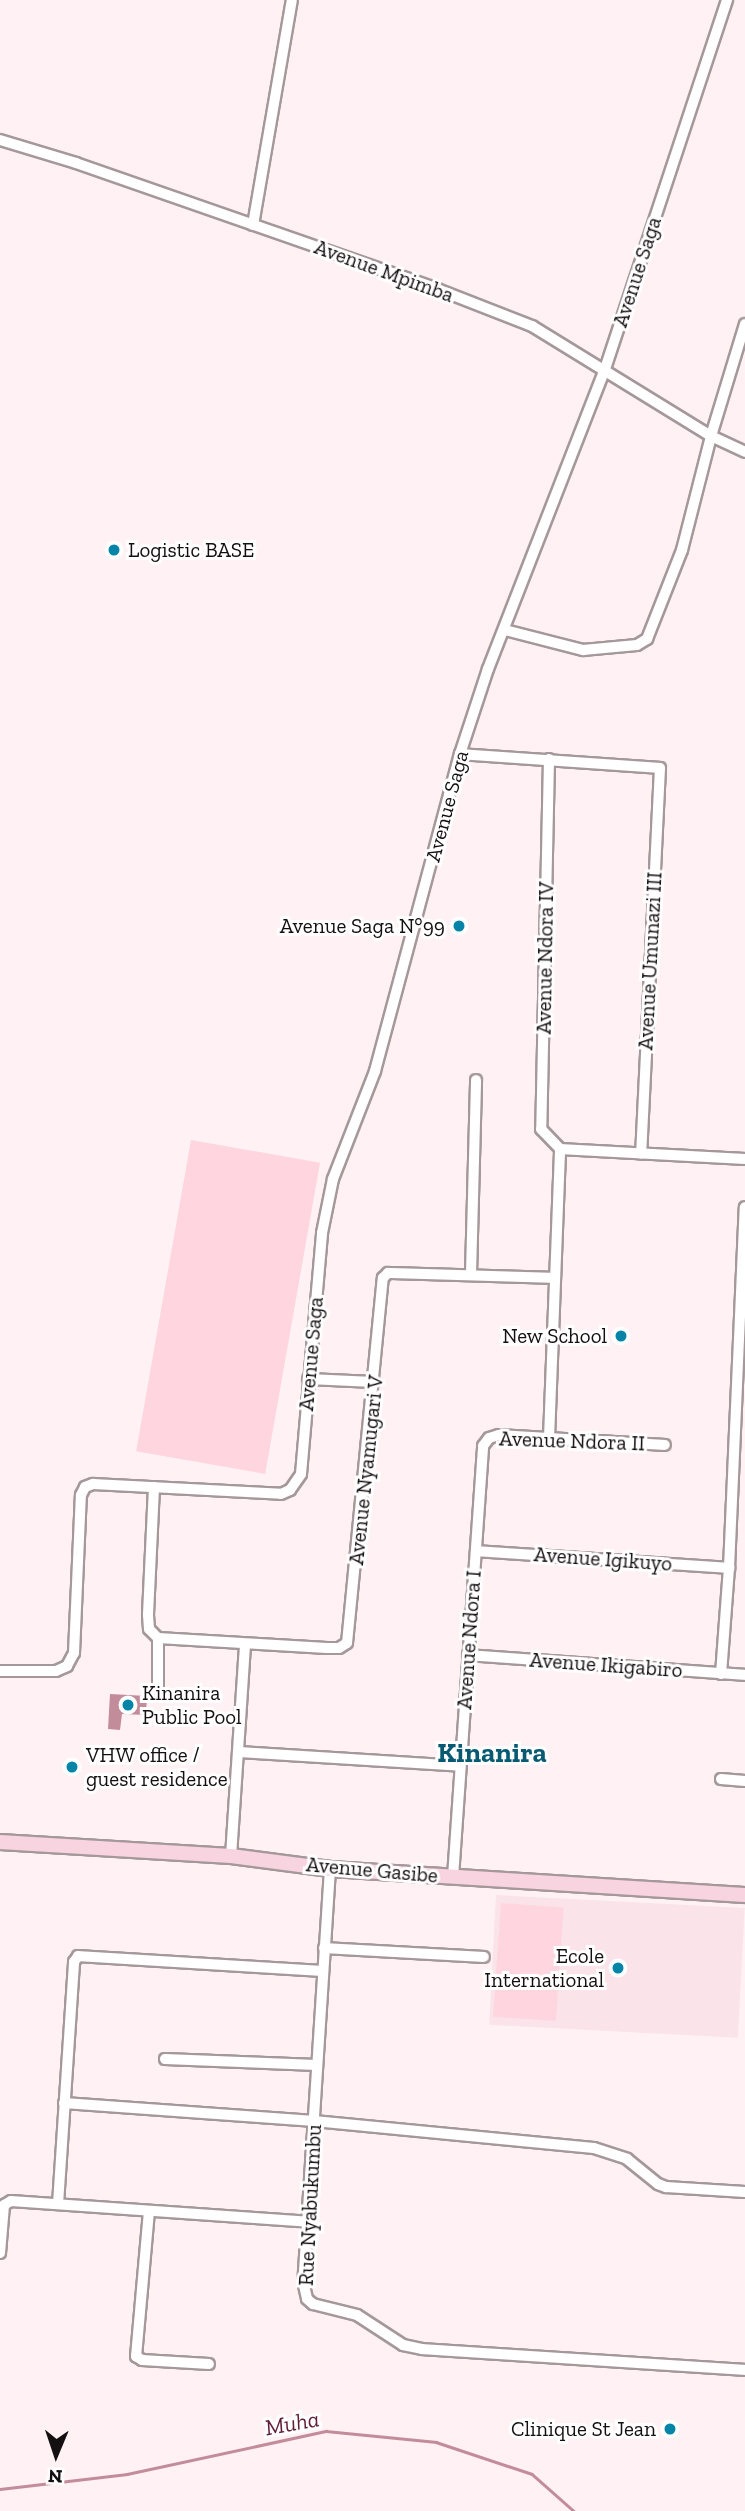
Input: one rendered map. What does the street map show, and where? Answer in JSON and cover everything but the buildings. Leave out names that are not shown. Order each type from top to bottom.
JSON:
[{"type":"street","points":[[253,225],[292,0]]},
{"type":"street","name":"Avenue Saga","points":[[149,1487],[281,1494],[290,1490],[300,1474],[322,1233],[333,1179],[375,1071],[460,754],[605,369],[727,0]]},
{"type":"street","name":"Avenue Mpimba","points":[[0,140],[437,289],[532,326],[711,436],[745,452]]},
{"type":"street","points":[[505,630],[583,650],[637,645],[647,639],[682,550],[711,436],[745,324]]},
{"type":"street","points":[[460,754],[549,759]]},
{"type":"street","name":"Avenue Umunazi III","points":[[549,759],[660,768],[641,1154]]},
{"type":"street","name":"Avenue Ndora IV","points":[[549,759],[541,1129],[560,1149]]},
{"type":"street","points":[[471,1274],[476,1080]]},
{"type":"street","points":[[549,1438],[560,1149],[745,1159]]},
{"type":"street","points":[[721,1674],[729,1568],[745,1207]]},
{"type":"street","name":"Avenue Nyamugari V","points":[[158,1638],[327,1648],[339,1648],[347,1643],[383,1278],[388,1273],[553,1278]]},
{"type":"street","points":[[308,1378],[374,1382]]},
{"type":"street","name":"Avenue Ndora II","points":[[483,1446],[489,1438],[499,1435],[665,1445]]},
{"type":"street","name":"Avenue Ndora I","points":[[453,1877],[483,1446]]},
{"type":"street","points":[[0,1671],[46,1672],[67,1666],[74,1653],[82,1495],[85,1486],[93,1483],[149,1487],[148,1615],[149,1629],[158,1638],[158,1689]]},
{"type":"street","name":"Avenue Igikuyo","points":[[476,1550],[729,1568]]},
{"type":"street","points":[[231,1856],[240,1752],[245,1644]]},
{"type":"street","name":"Avenue Ikigabiro","points":[[468,1655],[745,1675]]},
{"type":"street","points":[[240,1752],[460,1766]]},
{"type":"street","points":[[721,1779],[745,1781]]},
{"type":"street","name":"Avenue Gasibe","points":[[0,1842],[231,1856],[330,1870],[745,1895]]},
{"type":"street","name":"Rue Nyabukumbu","points":[[330,1870],[303,2281],[307,2299],[357,2315],[403,2345],[745,2370]]},
{"type":"street","points":[[324,1948],[484,1957]]},
{"type":"street","points":[[58,2204],[74,1962],[78,1956],[322,1971]]},
{"type":"street","points":[[165,2059],[317,2065]]},
{"type":"street","points":[[64,2103],[314,2121],[594,2148],[621,2155],[658,2184],[666,2187],[745,2192]]},
{"type":"street","points":[[0,2253],[4,2205],[11,2201],[307,2222]]},
{"type":"street","points":[[149,2211],[136,2356],[142,2360],[209,2364]]},
{"type":"shaded area","points":[[191,1140],[320,1163],[265,1474],[136,1451]]},
{"type":"shaded area","name":"Kinanira Public Pool","points":[[110,1694],[147,1696],[146,1715],[122,1714],[120,1730],[108,1729]]},
{"type":"shaded area","name":"Ecole International","points":[[496,1895],[745,1908],[738,2038],[489,2025]]},
{"type":"shaded area","points":[[501,1903],[564,1907],[556,2021],[493,2017]]},
{"type":"waterway","name":"Muha","points":[[0,2489],[127,2474],[326,2431],[436,2442],[532,2474],[574,2511]]},
{"type":"place","name":"Logistic BASE","points":[[114,550]]},
{"type":"place","name":"Avenue Saga N°99","points":[[459,926]]},
{"type":"place","name":"New School","points":[[621,1336]]},
{"type":"place","name":"Kinanira Public Pool","points":[[128,1705]]},
{"type":"place","name":"VHW office / guest residence","points":[[72,1767]]},
{"type":"place","name":"Ecole International","points":[[618,1968]]},
{"type":"place","name":"Clinique St Jean","points":[[670,2429]]},
{"type":"district","name":"Kinanira","points":[[492,1753]]}]
